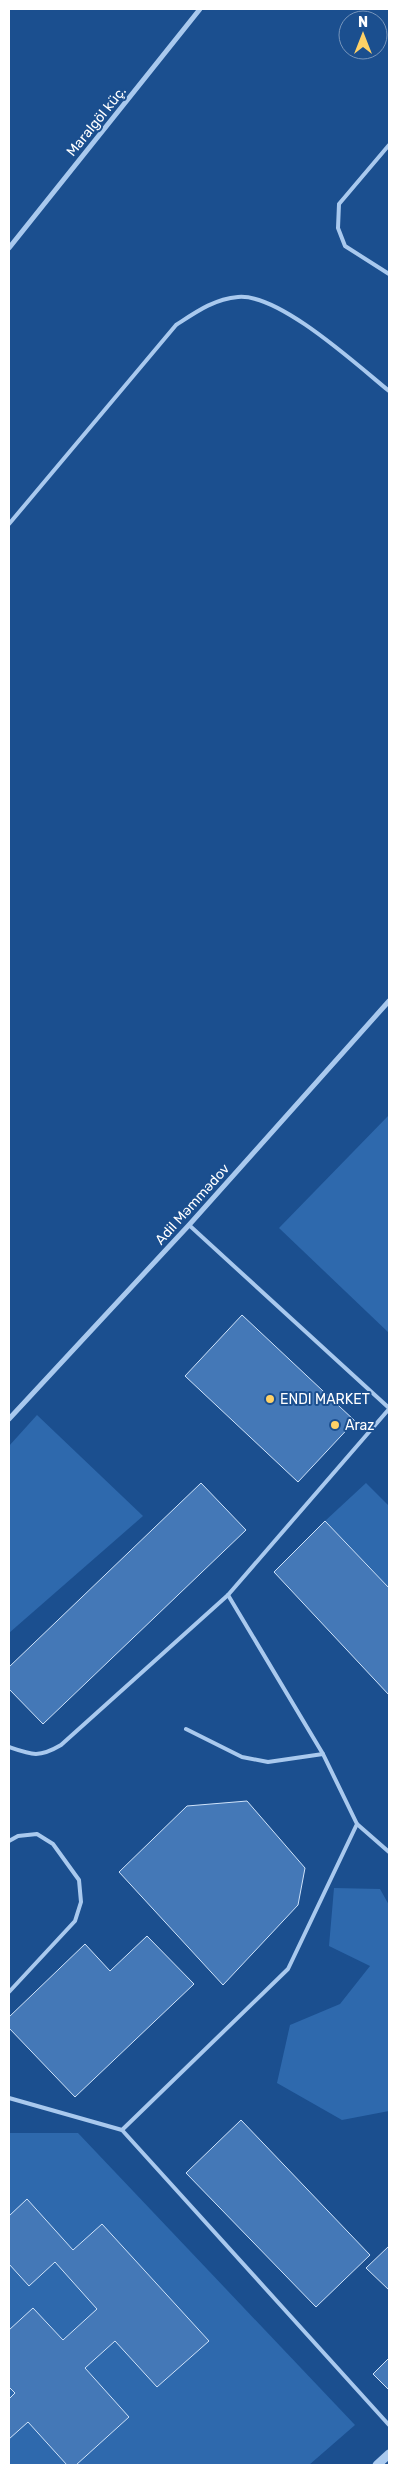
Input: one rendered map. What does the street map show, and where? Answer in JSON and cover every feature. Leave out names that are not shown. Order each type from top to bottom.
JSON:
[{"type":"street","name":"Maralgöl küç.","points":[[9,248],[200,9]]},
{"type":"street","name":"Adil Məmmədov","points":[[9,1419],[188,1225],[389,1000]]},
{"type":"street","points":[[378,2465],[389,2454]]},
{"type":"lane","points":[[389,144],[339,204],[338,228],[345,246],[389,274]]},
{"type":"lane","points":[[9,524],[176,326],[204,306],[240,297],[273,304],[300,321],[389,391]]},
{"type":"lane","points":[[9,1747],[30,1755],[46,1754],[61,1745],[228,1595],[389,1409],[188,1225]]},
{"type":"lane","points":[[228,1595],[323,1754],[357,1824],[389,1852]]},
{"type":"lane","points":[[186,1729],[242,1757],[268,1762],[323,1754]]},
{"type":"lane","points":[[122,2130],[288,1969],[357,1824]]},
{"type":"lane","points":[[9,1841],[18,1836],[37,1834],[53,1844],[79,1880],[81,1902],[75,1921],[9,1992]]},
{"type":"lane","points":[[9,2098],[122,2130],[389,2425]]},
{"type":"shaded area","points":[[389,1115],[389,1333],[279,1228]]},
{"type":"shaded area","points":[[37,1415],[143,1516],[9,1633],[9,1446]]},
{"type":"shaded area","points":[[366,1483],[389,1506],[389,1588],[325,1521]]},
{"type":"shaded area","points":[[334,1888],[380,1889],[389,1905],[389,2111],[342,2120],[277,2083],[290,2025],[340,2004],[370,1966],[329,1946]]},
{"type":"shaded area","points":[[9,2133],[78,2133],[355,2425],[309,2465],[9,2465]]},
{"type":"building","name":"ENDI MARKET","points":[[242,1315],[355,1421],[298,1482],[185,1376]]},
{"type":"building","points":[[201,1483],[246,1530],[43,1724],[9,1689],[9,1667]]},
{"type":"building","points":[[325,1521],[389,1588],[389,1695],[274,1572]]},
{"type":"building","points":[[247,1801],[305,1868],[298,1905],[223,1985],[119,1872],[187,1806]]},
{"type":"building","points":[[147,1936],[194,1984],[75,2097],[9,2028],[9,2017],[85,1944],[110,1971]]},
{"type":"building","points":[[241,2120],[370,2255],[316,2307],[186,2173]]},
{"type":"building","points":[[27,2199],[73,2250],[102,2224],[209,2341],[157,2387],[115,2341],[85,2368],[129,2417],[76,2465],[67,2465],[28,2422],[9,2439],[9,2399],[15,2393],[9,2387],[9,2330],[33,2308],[63,2340],[97,2309],[55,2262],[29,2286],[9,2264],[9,2216]]},
{"type":"building","points":[[389,2246],[389,2290],[366,2268]]},
{"type":"building","points":[[389,2358],[389,2390],[373,2374]]},
{"type":"place","name":"ENDI MARKET","points":[[270,1399]]},
{"type":"place","name":"Araz","points":[[335,1425]]}]
